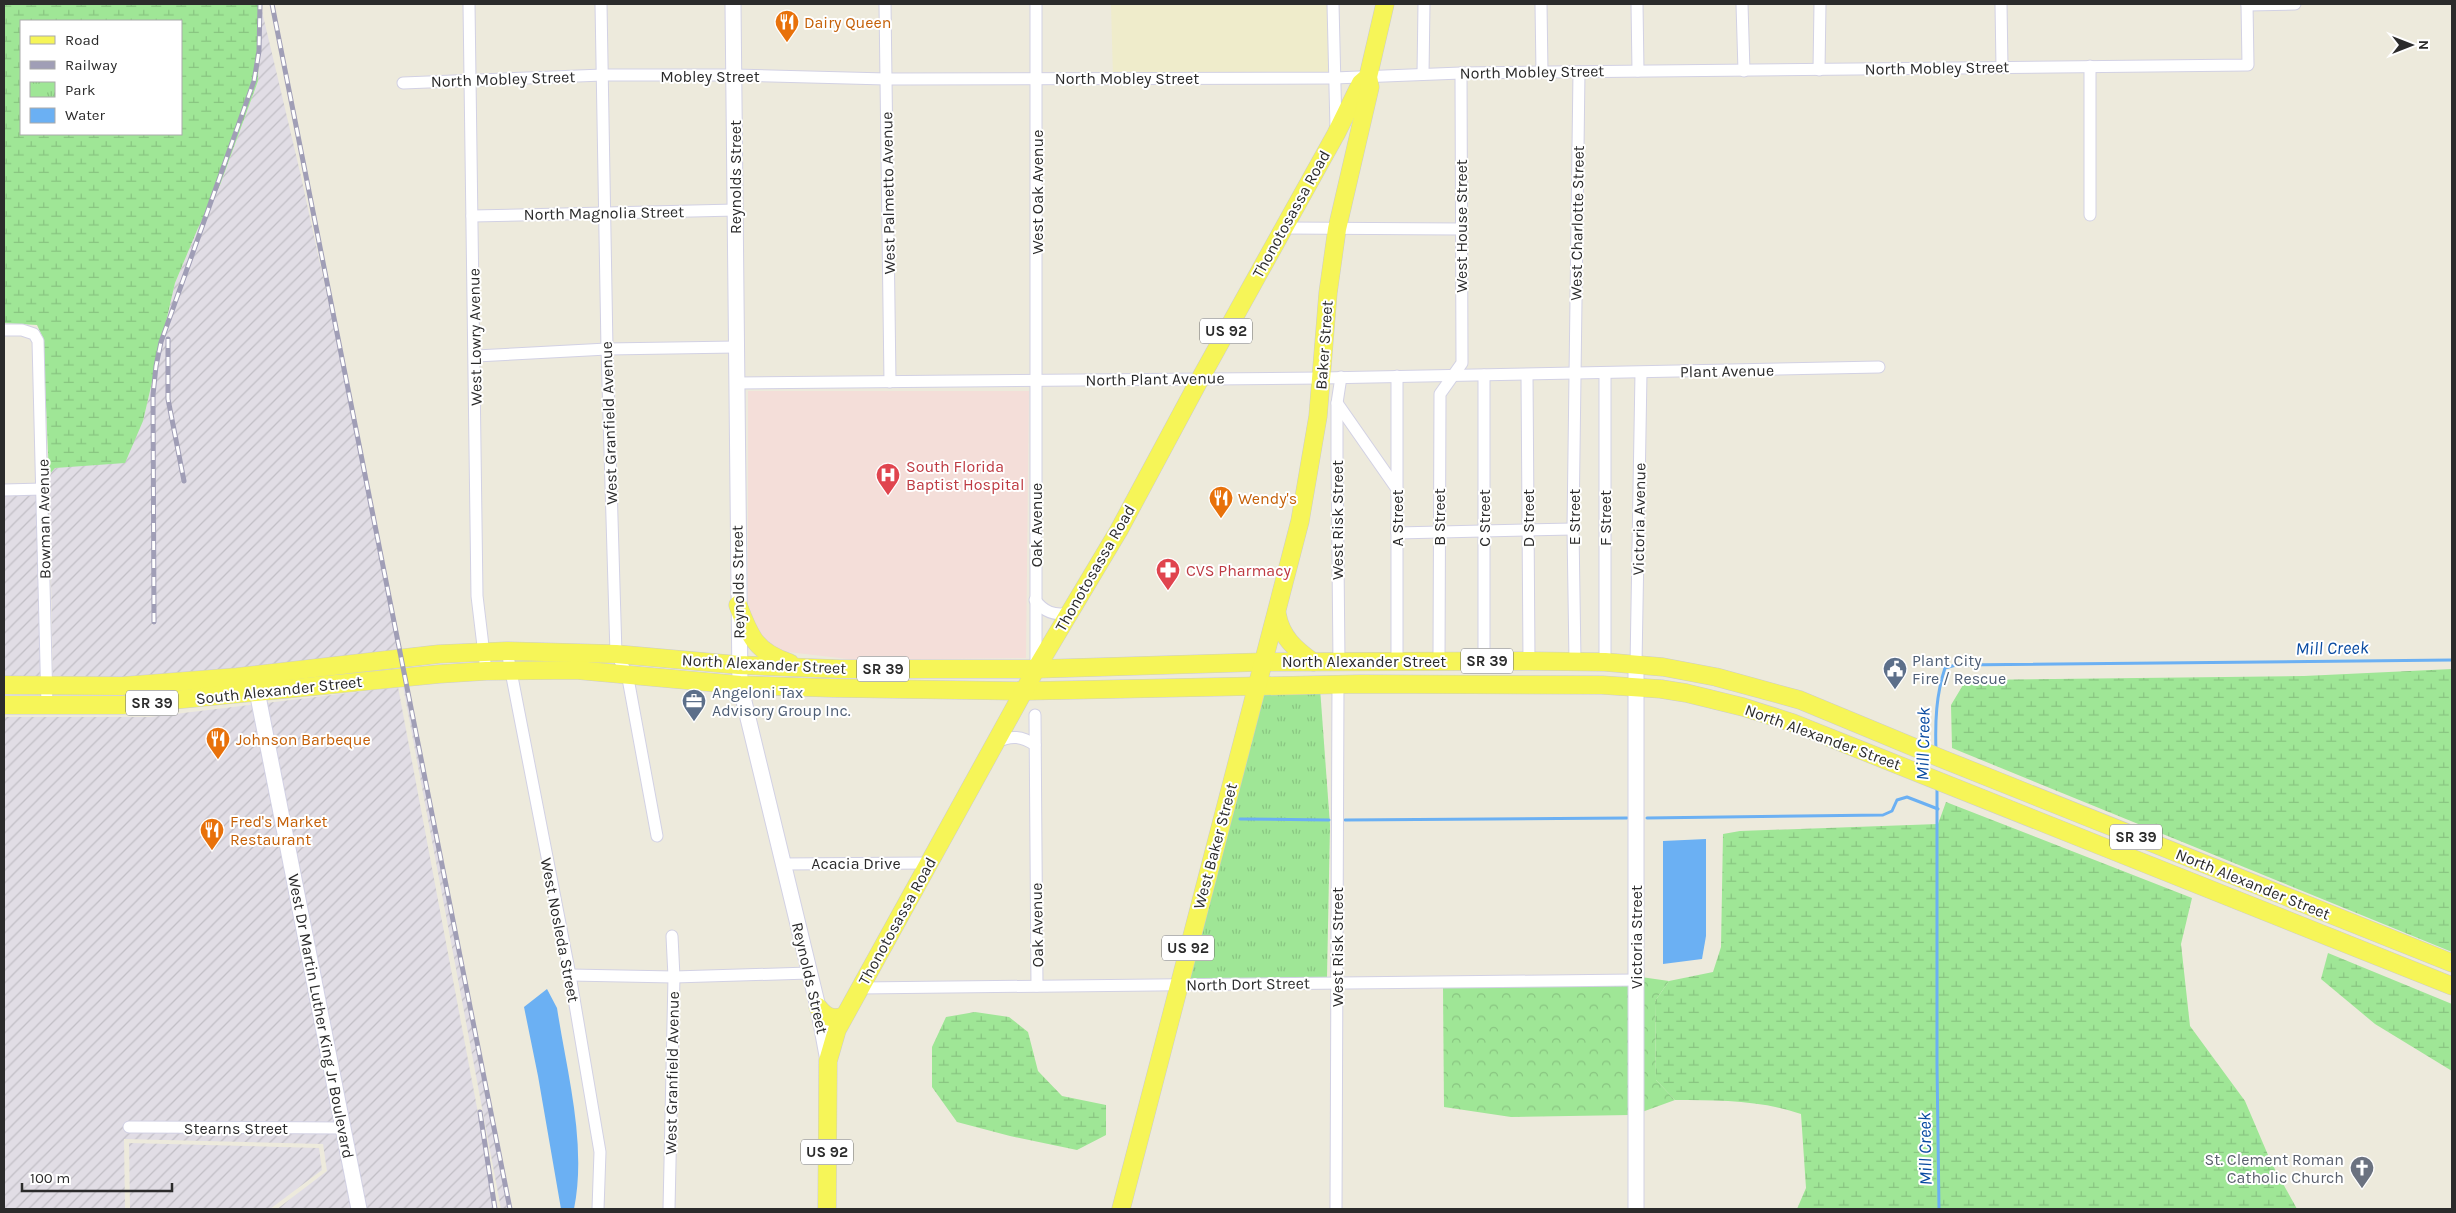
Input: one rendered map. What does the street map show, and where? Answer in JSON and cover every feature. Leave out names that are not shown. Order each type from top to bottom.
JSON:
[{"type":"main road","name":"Baker Street","points":[[1257,687],[1277,614],[1307,486],[1322,378],[1328,293],[1337,229],[1370,87],[1368,77],[1385,4]]},
{"type":"main road","name":"Thonotosassa Road","points":[[828,1061],[844,1016],[1026,691],[1036,669],[1119,530],[1200,378],[1336,134],[1361,83],[1368,77]]},
{"type":"main road","points":[[738,605],[748,630],[758,647],[777,659],[805,668]]},
{"type":"main road","points":[[1277,614],[1279,625],[1291,645],[1313,662]]},
{"type":"main road","name":"North Alexander Street","points":[[400,658],[507,651],[616,654],[739,665],[805,668],[1036,669],[1263,662],[1397,661],[1575,661],[1636,665],[1716,677],[1800,700],[1936,757],[2452,963]]},
{"type":"main road","name":"South Alexander Street","points":[[4,685],[122,686],[254,675],[400,658]]},
{"type":"main road","name":"North Alexander Street","points":[[404,677],[510,670],[627,673],[740,685],[1026,691],[1338,684],[1570,684],[1636,687],[1680,692],[1743,707],[1794,723],[2452,986]]},
{"type":"main road","name":"South Alexander Street","points":[[4,705],[122,705],[404,677]]},
{"type":"main road","name":"West Baker Street","points":[[1121,1209],[1257,687]]},
{"type":"main road","points":[[1878,756],[1886,736]]},
{"type":"main road","points":[[2283,919],[2297,913],[2332,916]]},
{"type":"main road","points":[[818,1007],[825,1016],[831,1018],[844,1016]]},
{"type":"main road","name":"Reynolds Street","points":[[827,1209],[828,1061]]},
{"type":"street","name":"West Lowry Avenue","points":[[469,4],[476,356],[477,596],[486,671]]},
{"type":"street","name":"West Granfield Avenue","points":[[601,4],[606,349],[616,654],[627,673],[657,836]]},
{"type":"street","name":"Reynolds Street","points":[[733,4],[740,685],[818,1007],[828,1061]]},
{"type":"street","name":"West Palmetto Avenue","points":[[885,4],[890,382]]},
{"type":"street","name":"West Oak Avenue","points":[[1036,4],[1037,381]]},
{"type":"street","points":[[1333,4],[1336,134]]},
{"type":"street","points":[[1422,74],[1424,4]]},
{"type":"street","points":[[1541,4],[1542,72]]},
{"type":"street","points":[[1637,4],[1638,71]]},
{"type":"street","points":[[1742,4],[1744,71]]},
{"type":"street","points":[[1819,70],[1820,4]]},
{"type":"street","points":[[2001,4],[2002,67]]},
{"type":"street","name":"North Mobley Street","points":[[816,78],[1334,78],[1461,73],[2248,65],[2247,4]]},
{"type":"street","points":[[2247,4],[2295,4]]},
{"type":"street","points":[[2090,66],[2090,215]]},
{"type":"street","name":"West Charlotte Street","points":[[1574,374],[1579,72]]},
{"type":"street","name":"West House Street","points":[[1452,376],[1462,363],[1461,73]]},
{"type":"street","name":"North Mobley Street","points":[[403,83],[603,75]]},
{"type":"street","name":"Mobley Street","points":[[603,75],[734,75],[816,78]]},
{"type":"street","name":"North Magnolia Street","points":[[472,216],[736,210]]},
{"type":"street","points":[[1283,228],[1461,229]]},
{"type":"street","name":"Bowman Avenue","points":[[4,330],[22,330],[34,334],[38,341],[47,705]]},
{"type":"street","points":[[476,356],[606,349],[736,347]]},
{"type":"street","name":"Plant Avenue","points":[[1574,374],[1879,368]]},
{"type":"street","name":"F Street","points":[[1605,373],[1605,662]]},
{"type":"street","name":"Victoria Avenue","points":[[1636,665],[1641,373]]},
{"type":"street","name":"North Plant Avenue","points":[[736,383],[1574,374]]},
{"type":"street","name":"E Street","points":[[1574,374],[1573,529],[1575,661]]},
{"type":"street","name":"C Street","points":[[1484,375],[1484,661]]},
{"type":"street","name":"D Street","points":[[1527,375],[1529,661]]},
{"type":"street","name":"A Street","points":[[1397,376],[1397,661]]},
{"type":"street","name":"B Street","points":[[1439,661],[1440,394],[1452,376]]},
{"type":"street","name":"West Risk Street","points":[[1339,662],[1337,403],[1341,377]]},
{"type":"street","name":"Oak Avenue","points":[[1036,669],[1037,381]]},
{"type":"street","points":[[1337,403],[1397,488]]},
{"type":"street","points":[[4,490],[43,489]]},
{"type":"street","points":[[1396,533],[1573,529]]},
{"type":"street","points":[[1036,600],[1046,611],[1061,615],[1068,613]]},
{"type":"street","name":"West Nosleda Street","points":[[507,651],[570,975],[600,1152],[598,1209]]},
{"type":"street","name":"Victoria Street","points":[[1636,665],[1636,1209]]},
{"type":"street","name":"West Dr Martin Luther King Jr Boulevard","points":[[254,675],[256,693],[359,1209]]},
{"type":"street","name":"West Risk Street","points":[[1336,1209],[1338,684]]},
{"type":"street","name":"Oak Avenue","points":[[1035,714],[1037,986]]},
{"type":"street","points":[[997,742],[1012,737],[1020,738],[1035,745]]},
{"type":"street","name":"Acacia Drive","points":[[783,864],[929,863]]},
{"type":"street","name":"West Granfield Avenue","points":[[669,1209],[674,977],[672,936]]},
{"type":"street","points":[[570,975],[674,977],[809,973]]},
{"type":"street","name":"North Dort Street","points":[[860,988],[1635,980]]},
{"type":"street","name":"Stearns Street","points":[[129,1127],[343,1128]]},
{"type":"shaded area","points":[[1111,4],[1333,4],[1334,78],[1113,78]]},
{"type":"shaded area","points":[[261,7],[300,172],[362,456],[399,653],[121,681],[53,680],[49,475],[54,468],[76,465],[143,421],[175,283],[198,228],[220,185],[258,81]]},
{"type":"shaded area","name":"South Florida Baptist Hospital","points":[[748,391],[1029,391],[1026,658],[857,660],[779,651],[763,642],[753,627],[748,600]]},
{"type":"shaded area","points":[[38,494],[41,680],[4,680],[4,495]]},
{"type":"shaded area","points":[[406,685],[508,1209],[501,1209],[403,686]]},
{"type":"shaded area","points":[[398,687],[496,1209],[277,1209],[327,1171],[323,1144],[124,1139],[125,1209],[4,1209],[4,717],[150,717]]},
{"type":"shaded area","points":[[129,1143],[319,1148],[322,1170],[270,1209],[130,1209]]},
{"type":"green space","points":[[4,4],[260,4],[258,81],[220,185],[198,228],[175,283],[143,421],[125,463],[55,468],[49,475],[43,338],[37,325],[4,323]]},
{"type":"green space","points":[[2452,669],[2452,952],[1952,748],[1951,705],[1966,680],[2304,676]]},
{"type":"green space","points":[[1320,688],[1330,825],[1327,977],[1186,979],[1261,691]]},
{"type":"green space","points":[[1946,802],[2192,898],[2181,944],[2190,1026],[2245,1101],[2271,1162],[2297,1209],[1797,1209],[1806,1188],[1801,1114],[1754,1103],[1675,1100],[1656,1080],[1655,1001],[1669,981],[1713,972],[1721,947],[1723,834],[1740,831],[1938,824]]},
{"type":"green space","points":[[2328,953],[2452,1004],[2452,1071],[2375,1024],[2321,979]]},
{"type":"green space","points":[[1641,977],[1669,981],[1655,1001],[1656,1080],[1675,1100],[1642,1112]]},
{"type":"green space","points":[[1630,985],[1630,1115],[1511,1117],[1444,1107],[1443,987]]},
{"type":"green space","points":[[975,1012],[1009,1017],[1028,1032],[1038,1071],[1062,1096],[1106,1105],[1106,1135],[1077,1150],[1010,1136],[957,1122],[932,1087],[932,1047],[946,1017]]},
{"type":"water","points":[[1706,839],[1706,936],[1702,959],[1663,964],[1663,841]]},
{"type":"water","points":[[547,989],[557,1008],[574,1108],[578,1159],[574,1209],[561,1209],[524,1007]]},
{"type":"waterway","name":"Mill Creek","points":[[1936,751],[1937,709],[1942,678],[1945,668],[1956,665],[2452,660]]},
{"type":"waterway","name":"Mill Creek","points":[[1937,787],[1939,1209]]},
{"type":"waterway","points":[[1647,818],[1883,815],[1892,811],[1897,800],[1907,797],[1938,809]]},
{"type":"waterway","points":[[1345,820],[1627,818]]},
{"type":"waterway","points":[[1240,819],[1329,820]]},
{"type":"railway","points":[[154,622],[153,395],[156,366],[161,342],[254,81],[259,51],[260,4]]},
{"type":"railway","points":[[272,4],[510,1209]]},
{"type":"railway","points":[[168,339],[168,399],[184,481]]},
{"type":"railway","points":[[480,1112],[495,1209]]},
{"type":"place","name":"Dairy Queen","points":[[787,43]]},
{"type":"place","name":"South Florida Baptist Hospital","points":[[888,496]]},
{"type":"place","name":"Wendy's","points":[[1221,519]]},
{"type":"place","name":"CVS Pharmacy","points":[[1168,591]]},
{"type":"place","name":"Plant City Fire / Rescue","points":[[1895,690]]},
{"type":"place","name":"Angeloni Tax Advisory Group Inc.","points":[[694,722]]},
{"type":"place","name":"Johnson Barbeque","points":[[218,760]]},
{"type":"place","name":"Fred's Market Restaurant","points":[[212,851]]},
{"type":"place","name":"St. Clement Roman Catholic Church","points":[[2362,1189]]}]
